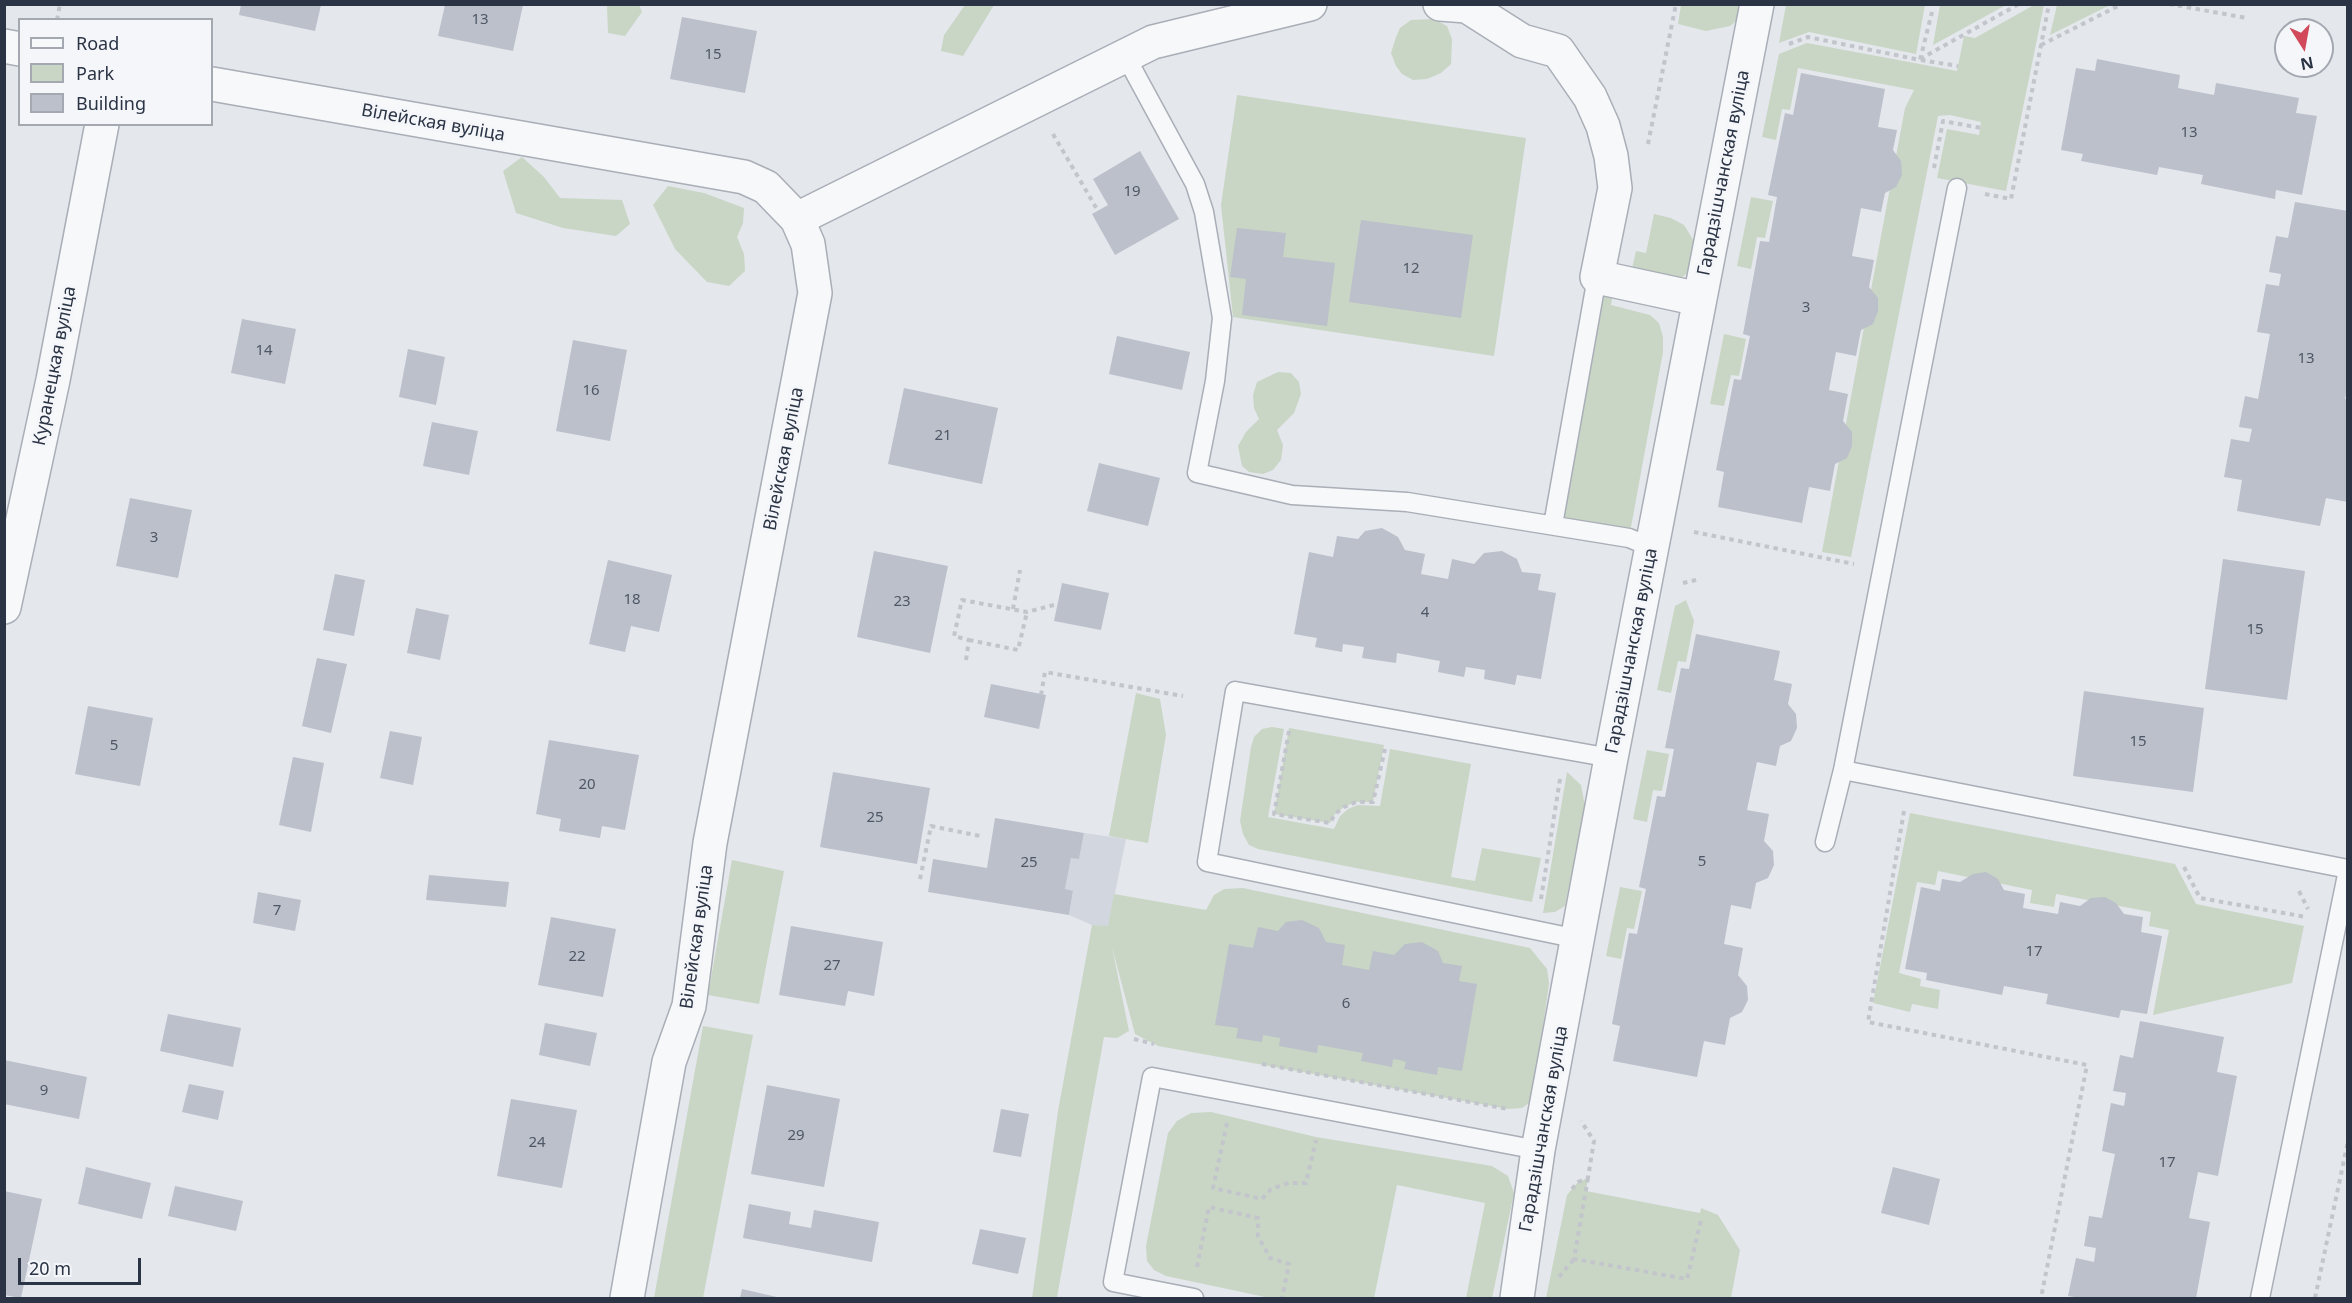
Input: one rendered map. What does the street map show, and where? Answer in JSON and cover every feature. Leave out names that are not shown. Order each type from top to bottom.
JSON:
[{"type":"street","points":[[797,219],[1125,55],[1165,39],[1310,4]]},
{"type":"street","points":[[1440,4],[1467,6],[1522,41],[1558,51],[1590,97],[1603,126],[1611,156],[1615,188],[1597,277],[1699,299]]},
{"type":"street","name":"Гарадзішчанская вуліца","points":[[1516,1299],[1538,1150],[1611,758],[1757,4]]},
{"type":"street","name":"Вілейская вуліца","points":[[213,84],[744,177],[766,187],[797,219],[808,244],[815,293],[710,843],[689,1006],[669,1062],[627,1299]]},
{"type":"street","name":"Куранецкая вуліца","points":[[4,607],[53,380],[102,126]]},
{"type":"lane","points":[[1125,55],[1195,184],[1204,212],[1222,318],[1215,381],[1197,473],[1292,495],[1407,502],[1629,538],[1652,547]]},
{"type":"lane","points":[[1825,842],[1843,770],[1957,188]]},
{"type":"lane","points":[[1553,525],[1597,277]]},
{"type":"lane","points":[[1578,939],[1207,862],[1235,691],[1611,758]]},
{"type":"lane","points":[[1843,770],[2348,870],[2260,1299]]},
{"type":"lane","points":[[1194,1299],[1113,1282],[1152,1077],[1538,1150]]},
{"type":"path","points":[[1920,60],[2019,4]]},
{"type":"path","points":[[1957,188],[2011,199],[2049,4]]},
{"type":"path","points":[[2041,45],[2122,4]]},
{"type":"path","points":[[2169,4],[2247,18]]},
{"type":"path","points":[[1920,60],[1932,12]]},
{"type":"path","points":[[1808,37],[1958,66]]},
{"type":"path","points":[[1034,101],[1098,211]]},
{"type":"path","points":[[1709,536],[1856,564]]},
{"type":"path","points":[[1012,609],[1020,570]]},
{"type":"path","points":[[1027,612],[1018,650],[954,636],[962,600],[1027,612],[1058,604]]},
{"type":"path","points":[[966,660],[969,640]]},
{"type":"path","points":[[1041,695],[1045,672],[1183,696]]},
{"type":"path","points":[[1290,724],[1274,814],[1330,823],[1335,814],[1344,807],[1356,802],[1373,802],[1386,742]]},
{"type":"path","points":[[1539,911],[1562,770]]},
{"type":"path","points":[[1905,807],[1868,1022],[2087,1065],[2041,1299]]},
{"type":"path","points":[[920,879],[931,826],[980,836]]},
{"type":"path","points":[[1134,1039],[1158,1046]]},
{"type":"path","points":[[1258,1063],[1515,1108]]},
{"type":"path","points":[[1228,1116],[1213,1188],[1262,1199],[1271,1189],[1289,1183],[1306,1184],[1316,1137]]},
{"type":"path","points":[[2315,1299],[2348,1141]]},
{"type":"path","points":[[1588,1178],[1574,1259],[1687,1279],[1701,1220]]},
{"type":"path","points":[[1196,1272],[1209,1207],[1258,1218],[1258,1236],[1270,1258],[1289,1264],[1282,1299]]},
{"type":"shaded area","points":[[1084,833],[1126,839],[1108,927],[1092,925],[1069,915],[1073,892],[1065,889],[1071,858],[1079,858]]},
{"type":"green space","points":[[1786,4],[1925,5],[1916,54],[1809,32],[1779,43]]},
{"type":"green space","points":[[1940,4],[2006,5],[1933,45]]},
{"type":"green space","points":[[2057,4],[2110,5],[2050,35]]},
{"type":"green space","points":[[607,5],[639,5],[642,12],[625,36],[608,33]]},
{"type":"green space","points":[[965,5],[994,5],[963,56],[941,51],[944,35]]},
{"type":"green space","points":[[1681,5],[1743,5],[1739,19],[1730,26],[1706,31],[1678,24]]},
{"type":"green space","points":[[2034,5],[2044,5],[2006,191],[1937,178],[1947,129],[1979,135],[1981,122],[1950,115],[1938,116],[1851,557],[1822,552],[1905,108],[1914,90],[1798,68],[1790,110],[1782,109],[1776,140],[1762,137],[1779,54],[1807,43],[1957,71],[1964,36],[1975,38]]},
{"type":"green space","points":[[1434,19],[1447,26],[1452,39],[1451,64],[1441,73],[1427,79],[1413,80],[1402,74],[1396,66],[1391,53],[1396,37],[1400,28],[1411,20]]},
{"type":"green space","points":[[1237,95],[1526,138],[1494,356],[1233,317],[1221,205]]},
{"type":"green space","points":[[522,157],[544,177],[560,198],[622,200],[630,224],[616,236],[563,228],[516,213],[503,171]]},
{"type":"green space","points":[[668,186],[704,193],[744,208],[743,223],[737,237],[744,254],[745,271],[729,286],[707,282],[675,249],[653,205]]},
{"type":"green space","points":[[1751,197],[1773,201],[1765,238],[1757,237],[1751,269],[1737,266]]},
{"type":"green space","points":[[1654,214],[1671,218],[1684,225],[1695,243],[1692,267],[1684,276],[1673,281],[1631,273],[1636,251],[1646,253]]},
{"type":"green space","points":[[1595,290],[1613,293],[1611,305],[1650,315],[1659,323],[1663,337],[1663,352],[1629,538],[1553,525]]},
{"type":"green space","points":[[1724,334],[1746,339],[1739,376],[1731,375],[1724,406],[1710,404]]},
{"type":"green space","points":[[1278,372],[1291,373],[1299,382],[1301,394],[1294,413],[1277,430],[1283,445],[1281,460],[1273,470],[1263,474],[1249,472],[1242,466],[1238,446],[1246,432],[1259,419],[1254,408],[1253,395],[1257,382]]},
{"type":"green space","points":[[1686,600],[1694,621],[1686,662],[1678,661],[1671,693],[1657,690],[1675,606]]},
{"type":"green space","points":[[1136,693],[1160,699],[1166,735],[1148,843],[1109,836]]},
{"type":"green space","points":[[1272,727],[1284,729],[1268,817],[1334,829],[1340,816],[1348,809],[1358,805],[1380,806],[1390,749],[1471,764],[1451,877],[1475,881],[1482,848],[1541,858],[1532,902],[1258,849],[1249,845],[1240,821],[1251,747],[1254,737],[1262,729]]},
{"type":"green space","points":[[1289,728],[1384,745],[1373,802],[1356,802],[1344,807],[1335,814],[1330,823],[1274,814]]},
{"type":"green space","points":[[1647,750],[1669,754],[1662,791],[1653,790],[1647,822],[1633,819]]},
{"type":"green space","points":[[1567,772],[1581,785],[1585,806],[1565,906],[1555,912],[1543,913]]},
{"type":"green space","points":[[1910,813],[2175,864],[2196,904],[2304,926],[2292,983],[2153,1015],[2169,930],[2149,926],[2151,912],[2056,894],[2054,907],[2030,903],[2032,890],[1938,871],[1935,885],[1917,882],[1899,973],[1921,979],[1920,986],[1940,990],[1938,1009],[1912,1004],[1910,1012],[1873,1003]]},
{"type":"green space","points":[[732,860],[784,871],[759,1004],[708,995]]},
{"type":"green space","points":[[1620,887],[1642,891],[1634,929],[1627,928],[1621,959],[1606,956]]},
{"type":"green space","points":[[1243,888],[1530,948],[1547,969],[1549,983],[1533,1100],[1522,1108],[1508,1109],[1158,1046],[1135,1034],[1112,947],[1129,1031],[1117,1038],[1104,1037],[1057,1297],[1064,1298],[1032,1298],[1058,1111],[1092,925],[1108,926],[1114,894],[1206,910],[1214,895],[1224,889]]},
{"type":"green space","points":[[703,1026],[753,1035],[703,1298],[654,1298]]},
{"type":"green space","points":[[1211,1112],[1316,1137],[1492,1166],[1508,1176],[1514,1193],[1492,1298],[1466,1298],[1485,1203],[1397,1185],[1374,1298],[1270,1298],[1166,1276],[1154,1270],[1147,1261],[1146,1246],[1168,1133],[1177,1121],[1191,1113]]},
{"type":"green space","points":[[1588,1178],[1586,1191],[1700,1213],[1701,1208],[1718,1215],[1740,1250],[1731,1298],[1546,1298],[1567,1195],[1578,1182]]},
{"type":"building","points":[[241,5],[321,5],[315,31],[239,15]]},
{"type":"building","points":[[445,5],[523,5],[513,51],[438,36]]},
{"type":"building","points":[[682,17],[757,31],[745,93],[670,79]]},
{"type":"building","points":[[2097,59],[2180,75],[2178,88],[2214,95],[2216,83],[2299,98],[2296,113],[2317,116],[2302,195],[2276,190],[2275,199],[2201,184],[2203,175],[2159,167],[2157,175],[2081,161],[2083,154],[2061,150],[2076,68],[2095,71]]},
{"type":"building","points":[[1801,73],[1885,89],[1878,127],[1897,130],[1893,150],[1901,161],[1902,175],[1896,187],[1885,193],[1881,212],[1861,208],[1852,256],[1874,260],[1869,287],[1878,298],[1878,311],[1873,324],[1861,330],[1856,356],[1836,352],[1829,390],[1848,394],[1843,421],[1852,432],[1852,446],[1847,458],[1835,464],[1830,491],[1809,487],[1802,523],[1718,507],[1724,472],[1716,470],[1734,379],[1741,380],[1750,336],[1743,334],[1760,241],[1769,242],[1777,197],[1768,195],[1785,113],[1793,115]]},
{"type":"building","points":[[1140,151],[1179,219],[1115,255],[1092,214],[1108,205],[1093,179]]},
{"type":"building","points":[[2295,202],[2348,211],[2348,384],[2345,399],[2348,399],[2348,498],[2347,502],[2326,498],[2320,526],[2237,511],[2242,480],[2224,477],[2231,439],[2249,442],[2252,429],[2239,427],[2245,396],[2258,399],[2270,334],[2257,332],[2266,284],[2279,286],[2281,274],[2269,272],[2276,236],[2288,238]]},
{"type":"building","points":[[1361,220],[1473,235],[1461,318],[1349,302]]},
{"type":"building","points":[[1237,228],[1286,233],[1283,257],[1335,263],[1327,326],[1242,315],[1246,279],[1230,277]]},
{"type":"building","points":[[242,319],[296,329],[285,384],[231,373]]},
{"type":"building","points":[[1117,336],[1190,352],[1182,390],[1109,374]]},
{"type":"building","points":[[573,340],[627,350],[610,441],[556,431]]},
{"type":"building","points":[[408,349],[445,357],[436,405],[399,397]]},
{"type":"building","points":[[904,388],[998,408],[982,484],[888,464]]},
{"type":"building","points":[[432,422],[478,431],[469,475],[423,466]]},
{"type":"building","points":[[1099,463],[1160,478],[1148,526],[1087,511]]},
{"type":"building","points":[[130,498],[192,510],[178,578],[116,566]]},
{"type":"building","points":[[1382,528],[1398,537],[1405,550],[1425,554],[1421,574],[1448,579],[1452,559],[1474,564],[1484,553],[1502,551],[1517,559],[1522,572],[1541,574],[1538,590],[1556,593],[1541,679],[1517,675],[1515,685],[1484,679],[1485,670],[1466,667],[1464,677],[1438,672],[1440,661],[1397,653],[1396,663],[1362,658],[1364,647],[1343,644],[1342,652],[1315,647],[1317,638],[1294,634],[1309,552],[1333,557],[1337,536],[1358,539],[1365,531]]},
{"type":"building","points":[[874,551],[948,566],[930,653],[857,637]]},
{"type":"building","points":[[2223,559],[2305,571],[2287,700],[2205,689]]},
{"type":"building","points":[[608,560],[672,575],[659,632],[631,626],[625,652],[589,644]]},
{"type":"building","points":[[335,574],[365,580],[354,636],[323,630]]},
{"type":"building","points":[[1062,583],[1109,593],[1101,630],[1054,621]]},
{"type":"building","points":[[416,608],[449,615],[440,660],[407,653]]},
{"type":"building","points":[[1696,634],[1780,651],[1774,680],[1792,684],[1788,704],[1796,714],[1797,728],[1791,741],[1780,746],[1776,766],[1757,762],[1747,810],[1769,814],[1764,841],[1773,851],[1774,865],[1768,878],[1756,883],[1751,909],[1731,905],[1724,944],[1743,948],[1738,975],[1747,986],[1748,1000],[1742,1012],[1730,1018],[1725,1045],[1704,1041],[1697,1077],[1613,1061],[1620,1026],[1612,1024],[1629,933],[1637,934],[1646,889],[1639,887],[1657,796],[1665,797],[1674,749],[1665,748],[1681,668],[1689,669]]},
{"type":"building","points":[[317,658],[347,664],[331,733],[302,726]]},
{"type":"building","points":[[991,684],[1046,695],[1039,729],[984,717]]},
{"type":"building","points":[[2084,691],[2204,708],[2193,792],[2073,776]]},
{"type":"building","points":[[88,706],[153,718],[140,786],[75,774]]},
{"type":"building","points":[[390,731],[422,737],[413,785],[380,778]]},
{"type":"building","points":[[549,740],[639,755],[625,830],[602,826],[600,838],[559,831],[561,819],[536,814]]},
{"type":"building","points":[[293,757],[324,763],[311,832],[279,825]]},
{"type":"building","points":[[833,772],[930,788],[917,864],[820,847]]},
{"type":"building","points":[[995,818],[1084,833],[1079,859],[1071,858],[1065,889],[1073,891],[1069,915],[928,892],[933,859],[987,868]]},
{"type":"building","points":[[1986,872],[1998,879],[2004,890],[2025,894],[2023,908],[2058,914],[2060,902],[2080,906],[2091,898],[2105,897],[2116,903],[2124,914],[2143,917],[2141,932],[2162,936],[2147,1014],[2121,1010],[2119,1018],[2046,1004],[2048,994],[2004,986],[2002,995],[1926,980],[1927,973],[1905,969],[1921,887],[1940,891],[1942,879],[1960,882],[1973,874]]},
{"type":"building","points":[[429,875],[509,882],[506,907],[426,900]]},
{"type":"building","points":[[258,892],[301,900],[295,931],[253,923]]},
{"type":"building","points":[[551,917],[616,929],[603,997],[538,985]]},
{"type":"building","points":[[1302,920],[1319,928],[1326,942],[1345,945],[1342,965],[1369,970],[1373,951],[1394,955],[1405,944],[1422,942],[1438,951],[1443,963],[1462,966],[1459,981],[1477,984],[1462,1071],[1438,1067],[1437,1075],[1404,1069],[1406,1062],[1400,1060],[1393,1059],[1392,1067],[1361,1061],[1363,1053],[1318,1045],[1317,1053],[1279,1046],[1280,1038],[1263,1035],[1262,1042],[1236,1038],[1238,1028],[1215,1025],[1229,944],[1253,948],[1258,927],[1278,931],[1286,922]]},
{"type":"building","points":[[791,926],[883,942],[874,996],[848,991],[845,1006],[779,995]]},
{"type":"building","points":[[168,1014],[241,1028],[233,1067],[160,1051]]},
{"type":"building","points":[[2140,1021],[2224,1037],[2217,1072],[2237,1076],[2218,1176],[2198,1172],[2189,1218],[2210,1222],[2196,1298],[2068,1296],[2076,1258],[2094,1262],[2096,1248],[2084,1246],[2089,1216],[2102,1218],[2115,1154],[2102,1151],[2111,1103],[2124,1106],[2126,1093],[2113,1091],[2120,1055],[2133,1058]]},
{"type":"building","points":[[545,1023],[597,1033],[590,1066],[539,1055]]},
{"type":"building","points":[[4,1060],[87,1077],[79,1119],[4,1104]]},
{"type":"building","points":[[189,1084],[224,1091],[218,1120],[182,1112]]},
{"type":"building","points":[[767,1085],[840,1099],[824,1187],[751,1174]]},
{"type":"building","points":[[511,1099],[577,1110],[562,1188],[497,1176]]},
{"type":"building","points":[[1001,1109],[1029,1114],[1021,1157],[993,1152]]},
{"type":"building","points":[[86,1167],[151,1183],[142,1219],[78,1204]]},
{"type":"building","points":[[1893,1167],[1940,1179],[1929,1225],[1881,1213]]},
{"type":"building","points":[[175,1186],[243,1201],[236,1231],[168,1216]]},
{"type":"building","points":[[4,1191],[42,1199],[21,1298],[4,1295]]},
{"type":"building","points":[[749,1204],[791,1212],[789,1224],[811,1228],[814,1210],[879,1222],[872,1262],[743,1238]]},
{"type":"building","points":[[980,1229],[1026,1238],[1018,1274],[972,1264]]},
{"type":"building","points":[[742,1289],[781,1298],[740,1298]]}]
